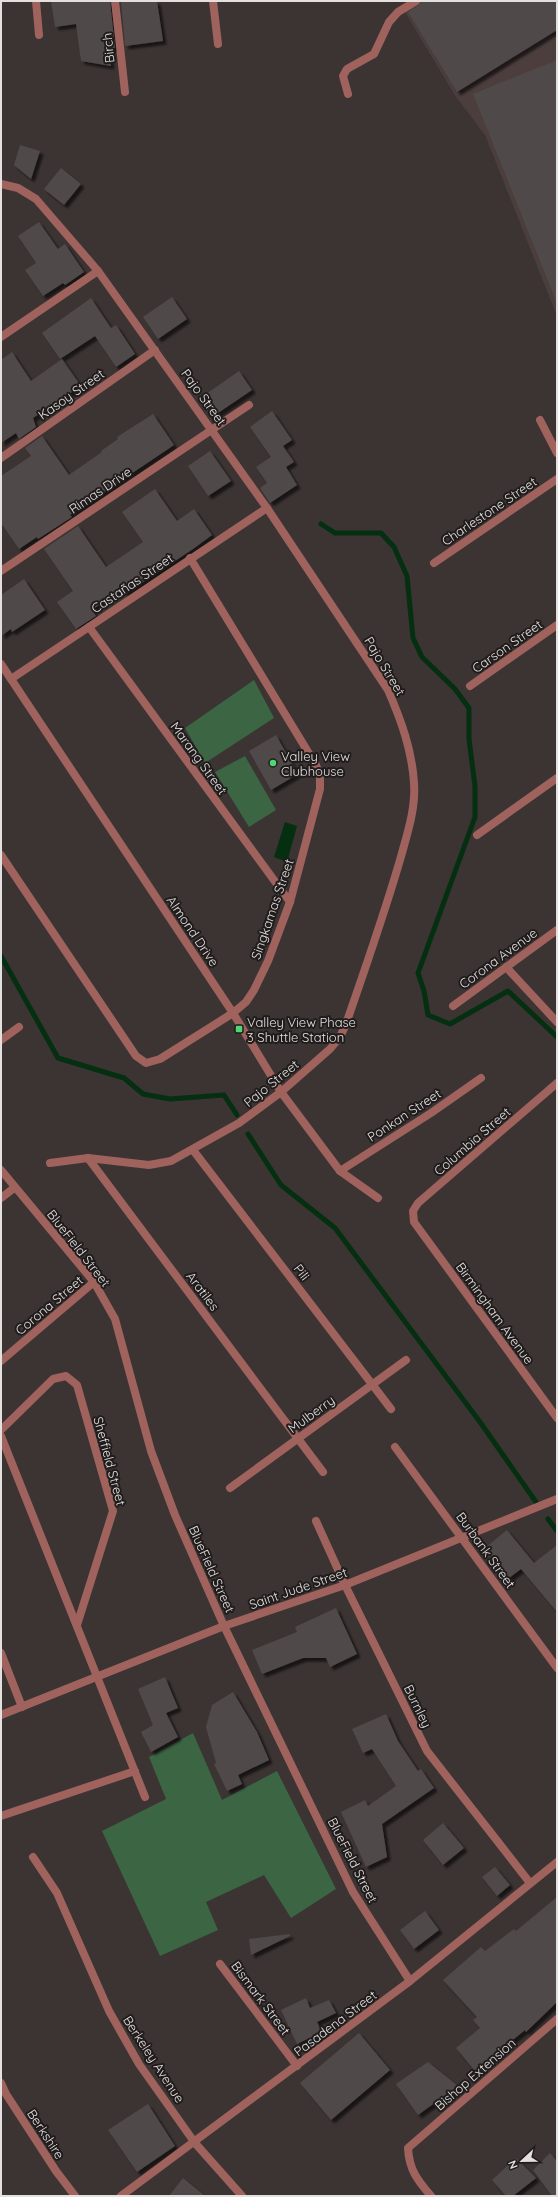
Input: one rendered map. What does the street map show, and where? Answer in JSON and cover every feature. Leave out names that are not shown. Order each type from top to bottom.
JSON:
[{"type":"street","points":[[36,1],[39,35]]},
{"type":"street","name":"Birch","points":[[115,1],[125,92]]},
{"type":"street","points":[[213,1],[218,44]]},
{"type":"street","points":[[348,94],[343,76],[347,69],[374,54],[389,22],[398,12],[416,1]]},
{"type":"street","name":"Pajo Street","points":[[1,184],[18,188],[36,199],[98,271],[213,429],[388,690],[401,720],[410,753],[415,784],[411,820],[384,918],[346,1024],[340,1037],[330,1049],[281,1092],[239,1123],[171,1161],[149,1165],[88,1158],[50,1163]]},
{"type":"street","points":[[1,337],[98,271]]},
{"type":"street","name":"Kasoy Street","points":[[1,458],[155,350]]},
{"type":"street","name":"Rimas Drive","points":[[1,571],[249,405]]},
{"type":"street","points":[[540,420],[557,453]]},
{"type":"street","name":"Charlestone Street","points":[[434,563],[557,479]]},
{"type":"street","name":"Castañas Street","points":[[11,678],[267,508]]},
{"type":"street","name":"Singkamas Street","points":[[1,855],[136,1056],[146,1063],[160,1059],[233,1013],[246,1002],[254,990],[268,961],[290,902],[320,789],[320,776],[316,765],[190,558]]},
{"type":"street","name":"Carson Street","points":[[470,686],[557,625]]},
{"type":"street","name":"Marang Street","points":[[89,627],[290,902]]},
{"type":"street","name":"Almond Drive","points":[[1,664],[233,1013],[281,1092],[340,1171],[378,1198]]},
{"type":"street","points":[[477,835],[557,778]]},
{"type":"street","name":"Corona Avenue","points":[[453,1006],[557,930]]},
{"type":"street","points":[[506,967],[557,1022]]},
{"type":"street","points":[[1,1040],[19,1027]]},
{"type":"street","name":"Ponkan Street","points":[[340,1171],[431,1113],[481,1078]]},
{"type":"street","name":"Columbia Street","points":[[414,1222],[413,1211],[418,1203],[557,1083]]},
{"type":"street","name":"Pili","points":[[193,1150],[391,1409]]},
{"type":"street","name":"Aratiles","points":[[88,1158],[323,1472]]},
{"type":"street","name":"BlueField Street","points":[[1,1170],[14,1188],[94,1282],[115,1319],[151,1451],[175,1516],[224,1626],[354,1892],[410,1981]]},
{"type":"street","points":[[1,1198],[14,1188]]},
{"type":"street","name":"Birmingham Avenue","points":[[414,1222],[557,1418]]},
{"type":"street","name":"Corona Street","points":[[1,1361],[94,1282]]},
{"type":"street","name":"Mulberry","points":[[230,1488],[406,1360]]},
{"type":"street","name":"Sheffield Street","points":[[1,1430],[53,1379],[66,1376],[76,1385],[113,1511],[77,1625]]},
{"type":"street","points":[[1,1436],[145,1796]]},
{"type":"street","name":"Burbank Street","points":[[395,1447],[557,1668]]},
{"type":"street","name":"Saint Jude Street","points":[[1,1715],[224,1626],[345,1585],[557,1499]]},
{"type":"street","name":"Burnley","points":[[316,1521],[345,1585],[427,1751],[530,1883]]},
{"type":"street","points":[[1,1653],[22,1707]]},
{"type":"street","points":[[1,1816],[134,1771]]},
{"type":"street","name":"Berkeley Avenue","points":[[33,1857],[57,1893],[113,2018],[139,2064],[195,2143],[242,2196]]},
{"type":"street","name":"Pasadena Street","points":[[121,2196],[195,2143],[410,1981],[557,1862]]},
{"type":"street","name":"Bismark Street","points":[[220,1964],[297,2066]]},
{"type":"street","name":"Bishop Extension","points":[[431,2196],[421,2184],[409,2164],[408,2148],[557,2019]]},
{"type":"street","name":"Berkshire","points":[[1,2083],[6,2094],[56,2171],[75,2196]]},
{"type":"shaded area","points":[[412,1],[557,1],[557,316],[485,135],[456,97],[402,7]]},
{"type":"shaded area","points":[[254,680],[274,718],[205,763],[185,728]]},
{"type":"shaded area","points":[[245,756],[276,810],[249,827],[215,772]]},
{"type":"shaded area","points":[[285,822],[297,826],[287,862],[274,857]]},
{"type":"shaded area","points":[[193,1733],[222,1800],[277,1771],[336,1889],[291,1918],[264,1875],[206,1902],[218,1930],[160,1956],[102,1831],[166,1799],[149,1757]]},
{"type":"building","points":[[51,1],[110,1],[115,48],[109,49],[111,66],[81,61],[76,24],[55,27]]},
{"type":"building","points":[[121,1],[157,1],[163,41],[125,46]]},
{"type":"building","points":[[421,1],[557,1],[557,30],[457,92],[408,12],[419,5]]},
{"type":"building","points":[[557,60],[557,301],[556,301],[473,94]]},
{"type":"building","points":[[20,145],[40,151],[31,179],[14,165]]},
{"type":"building","points":[[61,168],[81,184],[64,205],[44,189]]},
{"type":"building","points":[[39,222],[58,249],[65,244],[84,272],[65,285],[63,283],[43,296],[25,270],[36,263],[18,236]]},
{"type":"building","points":[[172,297],[187,319],[158,339],[143,317]]},
{"type":"building","points":[[91,298],[111,328],[116,325],[135,354],[116,367],[95,336],[60,359],[42,333]]},
{"type":"building","points":[[12,352],[31,381],[62,359],[81,386],[33,418],[36,427],[19,439],[16,433],[1,443],[1,360]]},
{"type":"building","points":[[239,371],[252,390],[212,417],[199,399]]},
{"type":"building","points":[[272,411],[292,440],[283,446],[294,462],[286,467],[297,485],[270,503],[260,488],[267,483],[256,467],[271,457],[250,427]]},
{"type":"building","points":[[153,414],[174,445],[70,515],[72,517],[38,539],[37,537],[19,549],[1,523],[1,476],[31,456],[25,448],[42,436],[69,475],[102,452],[101,451],[118,439],[117,437]]},
{"type":"building","points":[[210,451],[231,481],[208,496],[188,466]]},
{"type":"building","points":[[155,489],[177,521],[194,509],[212,535],[125,594],[122,589],[92,610],[96,616],[76,629],[57,602],[73,591],[44,549],[78,526],[106,567],[143,542],[122,512]]},
{"type":"building","points":[[24,579],[45,610],[12,632],[11,629],[1,636],[1,595]]},
{"type":"building","name":"Valley View Clubhouse","points":[[276,735],[298,774],[271,790],[249,751]]},
{"type":"building","points":[[507,1530],[534,1563],[557,1545],[557,1612],[521,1569],[509,1578],[485,1548]]},
{"type":"building","points":[[336,1608],[357,1654],[330,1667],[326,1658],[303,1658],[262,1674],[252,1650],[297,1632],[295,1627]]},
{"type":"building","points":[[165,1677],[178,1708],[166,1713],[178,1737],[151,1752],[141,1732],[153,1725],[138,1689]]},
{"type":"building","points":[[233,1692],[257,1732],[269,1760],[238,1775],[242,1784],[227,1791],[214,1764],[216,1763],[206,1727],[212,1705]]},
{"type":"building","points":[[386,1714],[398,1741],[418,1771],[421,1769],[434,1788],[382,1824],[387,1857],[366,1867],[341,1812],[365,1800],[368,1806],[396,1786],[372,1749],[363,1753],[352,1729]]},
{"type":"building","points":[[443,1823],[464,1848],[443,1865],[423,1840]]},
{"type":"building","points":[[495,1867],[510,1885],[497,1896],[482,1877]]},
{"type":"building","points":[[557,1897],[557,2002],[526,2032],[525,2030],[475,2071],[456,2048],[480,2028],[473,2020],[477,2017],[443,1980],[481,1947],[485,1951],[514,1929],[516,1931]]},
{"type":"building","points":[[425,1911],[439,1930],[414,1949],[400,1930]]},
{"type":"building","points":[[290,1934],[290,1936],[251,1955],[249,1939]]},
{"type":"building","points":[[306,1998],[310,2008],[329,2000],[336,2013],[317,2022],[322,2032],[297,2044],[281,2010]]},
{"type":"building","points":[[359,2033],[390,2070],[331,2120],[300,2083]]},
{"type":"building","points":[[428,2062],[458,2086],[418,2115],[396,2084]]},
{"type":"building","points":[[148,2104],[175,2146],[137,2172],[108,2130]]},
{"type":"building","points":[[550,2153],[557,2161],[557,2196],[552,2196],[533,2170]]},
{"type":"building","points":[[516,2158],[536,2178],[513,2196],[506,2196],[492,2180]]},
{"type":"building","points":[[183,2178],[205,2196],[169,2196]]},
{"type":"waterway","points":[[321,524],[335,533],[381,533],[394,547],[407,576],[413,638],[422,657],[455,689],[469,708],[469,739],[475,786],[475,817],[418,973],[424,991],[428,1015],[450,1024],[508,991],[557,1037]]},
{"type":"waterway","points":[[1,956],[58,1058],[124,1078],[143,1094],[170,1099],[224,1095],[237,1115]]},
{"type":"waterway","points":[[248,1134],[281,1185],[335,1228],[480,1422],[536,1502]]},
{"type":"waterway","points":[[548,1519],[557,1531]]},
{"type":"place","name":"Valley View Clubhouse","points":[[273,763]]},
{"type":"place","name":"Valley View Phase 3 Shuttle Station","points":[[239,1029]]}]
